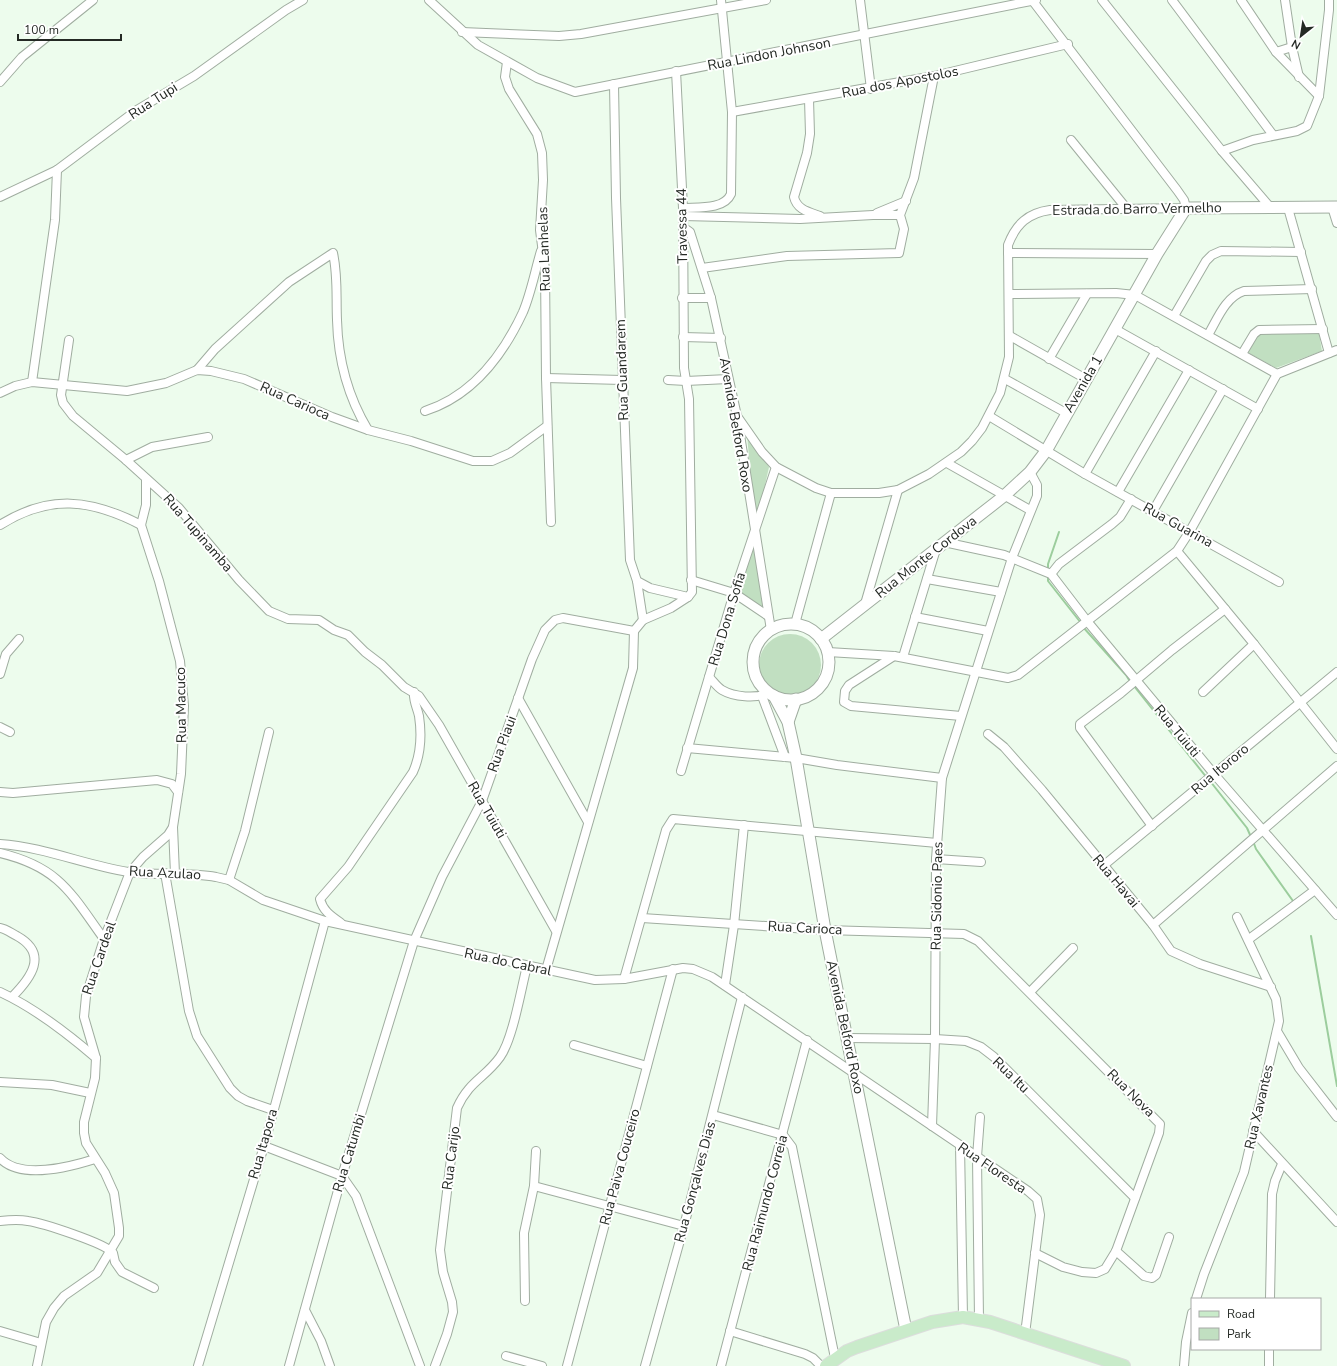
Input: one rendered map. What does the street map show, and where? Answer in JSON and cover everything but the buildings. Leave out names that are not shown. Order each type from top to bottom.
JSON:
[{"type":"main road","points":[[832,1363],[847,1351],[906,1330],[943,1319],[963,1317],[980,1319],[1105,1363],[1124,1366]]},
{"type":"street","points":[[0,82],[22,57],[93,0]]},
{"type":"street","name":"Rua Tupi","points":[[0,197],[57,170],[137,110],[194,76],[276,16],[303,0]]},
{"type":"street","points":[[429,0],[462,32],[478,45],[507,62]]},
{"type":"street","points":[[683,212],[719,205],[729,199],[731,194],[732,112],[721,0]]},
{"type":"street","points":[[462,32],[559,36],[581,34],[766,0]]},
{"type":"street","points":[[860,0],[871,88]]},
{"type":"street","points":[[1033,0],[1068,44],[1177,190],[1184,200],[1186,208]]},
{"type":"street","name":"Rua Lindon Johnson","points":[[507,62],[551,84],[575,92],[1036,0]]},
{"type":"street","points":[[1102,0],[1222,151],[1270,207]]},
{"type":"street","points":[[1172,0],[1273,135]]},
{"type":"street","points":[[1241,0],[1276,52],[1319,96]]},
{"type":"street","points":[[1285,0],[1292,47],[1299,77]]},
{"type":"street","points":[[1222,151],[1253,140],[1273,135],[1297,132],[1307,126],[1314,113],[1319,96],[1329,0]]},
{"type":"street","name":"Rua dos Apostolos","points":[[732,112],[934,76],[1068,44]]},
{"type":"street","points":[[1276,52],[1292,47]]},
{"type":"street","name":"Rua Lanhelas","points":[[507,62],[505,77],[509,89],[537,134],[542,154],[543,180],[540,230],[545,269],[546,378],[551,522]]},
{"type":"street","name":"Travessa 44","points":[[676,72],[683,212],[682,298],[684,368],[689,399],[692,580]]},
{"type":"street","points":[[702,268],[787,256],[899,253],[904,229],[900,215],[914,178],[934,76]]},
{"type":"street","name":"Rua Guandarem","points":[[614,84],[628,545],[633,572],[637,581]]},
{"type":"street","points":[[809,99],[810,134],[807,153],[795,189],[794,197],[795,204],[799,208],[824,217]]},
{"type":"street","points":[[1071,140],[1127,209]]},
{"type":"street","points":[[0,392],[15,386],[32,382],[55,220],[57,170]]},
{"type":"street","points":[[873,214],[906,201]]},
{"type":"street","points":[[1335,206],[1337,224]]},
{"type":"street","name":"Estrada do Barro Vermelho","points":[[737,416],[762,452],[776,467],[831,493],[863,494],[898,490],[947,463],[972,442],[989,416],[1005,379],[1008,367],[1010,294],[1008,245],[1017,227],[1027,217],[1050,210],[1288,208],[1335,206]]},
{"type":"street","name":"Avenida 1","points":[[1030,472],[1046,451],[1066,413],[1135,295],[1157,254],[1186,208]]},
{"type":"street","points":[[828,652],[903,657],[1014,678],[1177,552],[1277,374],[1333,352],[1323,328],[1288,208]]},
{"type":"street","points":[[683,212],[800,219],[873,214],[900,215]]},
{"type":"street","name":"Avenida Belford Roxo","points":[[683,227],[690,232],[711,298],[721,338],[728,379],[737,416],[771,630]]},
{"type":"street","points":[[426,412],[447,403],[463,392],[476,382],[491,364],[523,311],[542,250]]},
{"type":"street","points":[[1174,316],[1206,261],[1212,255],[1221,251],[1300,252]]},
{"type":"street","points":[[197,370],[215,349],[289,282],[333,253],[337,280],[337,321],[341,360],[348,387],[357,411],[368,430]]},
{"type":"street","points":[[1008,253],[1157,254]]},
{"type":"street","points":[[1208,336],[1227,303],[1236,293],[1244,291],[1312,289]]},
{"type":"street","points":[[1010,294],[1116,293],[1135,295],[1277,374]]},
{"type":"street","points":[[1049,359],[1087,294]]},
{"type":"street","points":[[682,298],[711,298]]},
{"type":"street","points":[[1115,328],[1258,409]]},
{"type":"street","points":[[1242,354],[1254,334],[1259,330],[1323,328]]},
{"type":"street","points":[[1010,336],[1086,379]]},
{"type":"street","points":[[683,337],[721,338]]},
{"type":"street","name":"Rua Tupinamba","points":[[69,340],[61,395],[63,403],[73,416],[126,460],[179,508],[239,580],[269,611],[288,619],[319,620]]},
{"type":"street","points":[[1085,474],[1156,351]]},
{"type":"street","name":"Rua Carioca","points":[[32,382],[127,391],[166,383],[197,370],[226,373],[244,379],[332,417],[368,430],[411,441],[473,462],[492,461],[510,454],[548,426]]},
{"type":"street","points":[[1118,492],[1189,370]]},
{"type":"street","points":[[546,378],[622,380]]},
{"type":"street","points":[[668,380],[686,381],[728,379]]},
{"type":"street","points":[[1005,379],[1066,413]]},
{"type":"street","points":[[1153,511],[1223,389]]},
{"type":"street","points":[[989,416],[1085,474],[1132,499]]},
{"type":"street","points":[[126,460],[152,447],[208,436]]},
{"type":"street","points":[[947,463],[1030,510]]},
{"type":"street","name":"Rua Dona Sofia","points":[[681,771],[734,593],[755,534],[776,467]]},
{"type":"street","name":"Rua Monte Cordova","points":[[821,639],[1004,496],[1030,472]]},
{"type":"street","name":"Rua Sidonio Paes","points":[[932,1126],[935,1039],[936,859],[942,778],[1012,558],[1038,491],[1037,485],[1030,472]]},
{"type":"street","points":[[0,525],[32,508],[55,504],[84,504],[102,508],[141,525],[146,505],[146,479]]},
{"type":"street","points":[[865,604],[898,490]]},
{"type":"street","points":[[709,677],[723,690],[733,694],[768,695],[796,699],[807,696],[816,690],[823,682],[827,673],[828,652],[821,639],[805,627],[795,624],[831,493]]},
{"type":"street","name":"Rua Guarina","points":[[1048,572],[1112,524],[1120,517],[1132,499],[1279,582]]},
{"type":"street","name":"Rua Macuco","points":[[141,525],[161,589],[180,661],[184,706],[181,774],[173,827],[175,874]]},
{"type":"street","points":[[903,657],[927,579],[940,546],[1012,558],[1048,572]]},
{"type":"street","points":[[1177,552],[1254,644],[1337,749]]},
{"type":"street","name":"Rua Tuiuti","points":[[1048,572],[1085,623],[1133,684],[1211,777],[1263,831],[1337,915]]},
{"type":"street","points":[[927,579],[1001,592]]},
{"type":"street","points":[[546,970],[633,668],[634,631],[643,620],[671,608],[688,597],[692,592],[692,580],[734,593],[768,616]]},
{"type":"street","points":[[637,581],[650,588],[688,597]]},
{"type":"street","points":[[637,581],[643,620]]},
{"type":"street","points":[[1152,826],[1080,728],[1080,724],[1133,684],[1225,609]]},
{"type":"street","points":[[915,617],[988,631]]},
{"type":"street","name":"Rua Piaui","points":[[414,941],[442,877],[482,801],[518,698],[545,630],[555,620],[563,618],[634,631]]},
{"type":"street","name":"Rua Tuiuti","points":[[319,620],[353,639],[365,652],[382,665],[404,688],[414,692],[424,702],[556,931]]},
{"type":"street","name":"Avenida Belford Roxo","points":[[795,624],[783,625],[771,630],[762,637],[756,646],[753,657],[754,668],[757,678],[788,722],[810,830],[825,930],[906,1330]]},
{"type":"street","points":[[0,674],[6,654],[19,639]]},
{"type":"street","points":[[1203,692],[1254,644]]},
{"type":"street","points":[[894,656],[849,685],[845,691],[844,702],[851,706],[961,716]]},
{"type":"street","name":"Rua Itororo","points":[[1103,866],[1337,672]]},
{"type":"street","points":[[347,926],[330,916],[320,899],[352,861],[413,772],[418,760],[420,734],[418,715],[413,697],[414,692]]},
{"type":"street","points":[[768,695],[784,757]]},
{"type":"street","points":[[518,698],[588,822]]},
{"type":"street","points":[[788,722],[796,699]]},
{"type":"street","points":[[0,727],[10,732]]},
{"type":"street","points":[[229,880],[245,831],[269,732]]},
{"type":"street","name":"Rua Havai","points":[[988,734],[1023,767],[1153,925],[1165,945],[1182,957],[1271,987]]},
{"type":"street","points":[[687,748],[796,758],[837,765],[942,778]]},
{"type":"street","points":[[1153,925],[1337,766]]},
{"type":"street","points":[[0,792],[13,793],[157,780],[172,784],[178,792]]},
{"type":"street","points":[[624,979],[666,830],[671,821],[675,819],[810,830],[937,843]]},
{"type":"street","points":[[725,985],[734,925],[744,825]]},
{"type":"street","points":[[130,872],[143,857],[168,835],[173,827]]},
{"type":"street","name":"Rua Azulao","points":[[0,844],[46,851],[99,866],[130,872],[206,875],[229,880],[263,900],[324,921]]},
{"type":"street","points":[[0,853],[23,858],[55,876],[88,914],[104,939]]},
{"type":"street","points":[[936,859],[981,862]]},
{"type":"street","name":"Rua Cardeal","points":[[37,1366],[46,1322],[54,1308],[64,1296],[97,1273],[119,1236],[116,1202],[105,1172],[95,1159],[86,1143],[84,1133],[84,1122],[90,1092],[95,1078],[96,1058],[91,1037],[86,1026],[84,1006],[104,939],[130,872]]},
{"type":"street","points":[[165,873],[189,1011],[197,1036],[230,1088],[238,1096],[247,1101],[273,1110]]},
{"type":"street","points":[[1249,939],[1315,890]]},
{"type":"street","name":"Rua Xavantes","points":[[1196,1298],[1217,1238],[1239,1186],[1277,1031],[1279,1009],[1271,987],[1237,917]]},
{"type":"street","name":"Rua Carioca","points":[[642,918],[734,925],[825,930],[935,933],[969,936]]},
{"type":"street","name":"Rua do Cabral","points":[[324,921],[595,980],[624,979],[673,969],[693,969]]},
{"type":"street","name":"Rua Itapora","points":[[198,1366],[264,1146],[324,921]]},
{"type":"street","points":[[0,928],[29,944],[35,959],[31,975],[24,985],[12,997]]},
{"type":"street","name":"Rua Nova","points":[[969,936],[978,941],[1030,992],[1160,1124],[1159,1133],[1116,1251],[1105,1269],[1096,1273],[1082,1272],[1063,1267],[1035,1253]]},
{"type":"street","name":"Rua Catumbi","points":[[289,1366],[342,1176],[414,941]]},
{"type":"street","points":[[1030,992],[1073,948]]},
{"type":"street","name":"Rua Carijo","points":[[435,1366],[447,1334],[453,1312],[452,1302],[443,1272],[440,1250],[456,1112],[463,1095],[470,1086],[494,1064],[506,1046],[527,966]]},
{"type":"street","name":"Rua Paiva Couceiro","points":[[567,1366],[673,969]]},
{"type":"street","name":"Rua Floresta","points":[[693,969],[725,985],[1028,1191],[1037,1199],[1040,1215],[1025,1334]]},
{"type":"street","points":[[0,992],[12,997],[70,1036],[96,1058]]},
{"type":"street","name":"Rua Gonçalves Dias","points":[[645,1366],[684,1226],[742,997]]},
{"type":"street","points":[[1277,1031],[1299,1068],[1337,1117]]},
{"type":"street","name":"Rua Itu","points":[[848,1038],[935,1039],[966,1041],[981,1047],[994,1057],[1135,1198]]},
{"type":"street","name":"Rua Raimundo Correia","points":[[721,1366],[807,1040]]},
{"type":"street","points":[[574,1045],[647,1066]]},
{"type":"street","points":[[0,1082],[52,1085],[90,1092]]},
{"type":"street","points":[[713,1115],[783,1135],[792,1147],[832,1363]]},
{"type":"street","points":[[980,1117],[977,1157],[980,1319]]},
{"type":"street","points":[[1253,1131],[1337,1222]]},
{"type":"street","points":[[960,1145],[963,1317]]},
{"type":"street","points":[[264,1146],[342,1176],[356,1196],[420,1366]]},
{"type":"street","points":[[526,1301],[524,1243],[526,1217],[534,1186],[536,1151]]},
{"type":"street","points":[[0,1158],[8,1165],[32,1170],[57,1169],[95,1159]]},
{"type":"street","points":[[1270,1298],[1272,1194],[1275,1180],[1282,1164]]},
{"type":"street","points":[[534,1186],[684,1226]]},
{"type":"street","points":[[0,1221],[17,1220],[37,1223],[82,1238],[111,1251],[118,1267],[122,1272],[154,1288]]},
{"type":"street","points":[[1116,1251],[1144,1276],[1152,1278],[1156,1275],[1169,1237]]},
{"type":"street","points":[[305,1310],[321,1341],[330,1366]]},
{"type":"street","points":[[1184,1366],[1186,1342],[1191,1318]]},
{"type":"street","points":[[730,1330],[805,1354],[813,1358],[821,1366]]},
{"type":"street","points":[[0,1331],[41,1343]]},
{"type":"street","points":[[1269,1350],[1269,1366]]},
{"type":"street","points":[[506,1356],[542,1366]]},
{"type":"green space","points":[[1260,333],[1319,333],[1322,351],[1276,368],[1247,352]]},
{"type":"green space","points":[[747,434],[769,467],[755,530]]},
{"type":"green space","points":[[755,530],[763,608],[739,594]]},
{"type":"green space","points":[[790,634],[802,637],[812,643],[818,653],[821,665],[818,677],[812,687],[802,693],[790,696],[778,693],[768,687],[762,677],[759,665],[762,653],[768,643],[778,637]]},
{"type":"waterway","points":[[1048,571],[1048,564],[1059,532]]},
{"type":"waterway","points":[[1048,575],[1048,581],[1081,623]]},
{"type":"waterway","points":[[1083,627],[1126,675],[1131,683]]},
{"type":"waterway","points":[[1134,686],[1207,778]]},
{"type":"waterway","points":[[1210,781],[1247,828],[1251,837]]},
{"type":"waterway","points":[[1253,841],[1256,849],[1293,901]]},
{"type":"waterway","points":[[1311,936],[1337,1086]]}]
